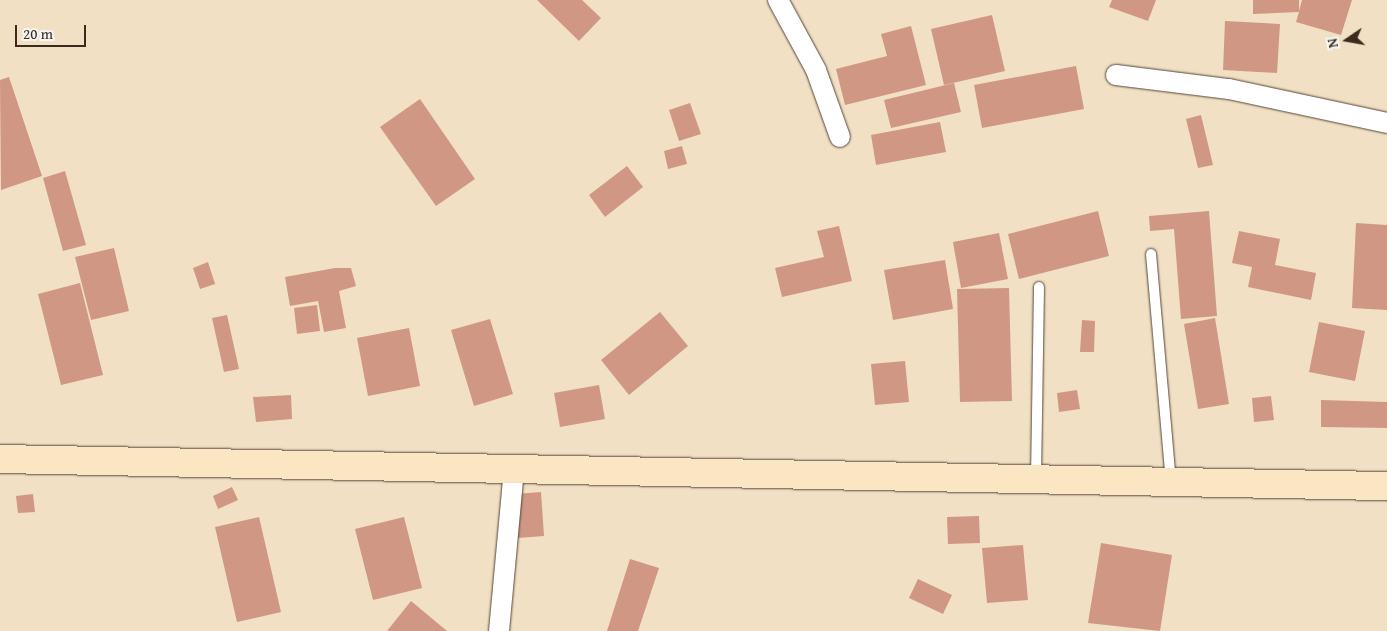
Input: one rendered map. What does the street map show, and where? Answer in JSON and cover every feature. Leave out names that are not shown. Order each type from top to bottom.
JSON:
[{"type":"main road","points":[[0,460],[1387,486]]},
{"type":"street","points":[[778,0],[816,70],[840,137]]},
{"type":"street","points":[[1116,75],[1229,89],[1387,123]]},
{"type":"street","points":[[499,631],[514,469]]},
{"type":"lane","points":[[1151,254],[1171,482]]},
{"type":"lane","points":[[1036,479],[1039,287]]},
{"type":"building","points":[[537,0],[582,0],[601,18],[579,41]]},
{"type":"building","points":[[1112,0],[1156,0],[1148,21],[1109,7]]},
{"type":"building","points":[[1253,0],[1299,0],[1299,11],[1302,0],[1352,0],[1341,35],[1296,22],[1299,12],[1253,14]]},
{"type":"building","points":[[992,15],[1005,71],[944,85],[931,29]]},
{"type":"building","points":[[1225,21],[1280,24],[1277,73],[1223,70]]},
{"type":"building","points":[[911,26],[926,85],[845,105],[836,69],[887,56],[881,34]]},
{"type":"building","points":[[1076,66],[1084,109],[982,128],[974,85]]},
{"type":"building","points":[[9,77],[42,176],[1,190],[0,80]]},
{"type":"building","points":[[954,83],[961,112],[891,128],[884,100]]},
{"type":"building","points":[[420,99],[475,179],[436,206],[380,127]]},
{"type":"building","points":[[690,103],[701,134],[679,141],[669,110]]},
{"type":"building","points":[[1201,115],[1213,165],[1198,168],[1186,119]]},
{"type":"building","points":[[940,122],[946,152],[876,165],[871,135]]},
{"type":"building","points":[[682,146],[687,164],[668,169],[664,151]]},
{"type":"building","points":[[627,166],[643,187],[605,217],[589,195]]},
{"type":"building","points":[[65,171],[86,245],[63,251],[43,178]]},
{"type":"building","points":[[1098,211],[1109,256],[1019,279],[1008,234]]},
{"type":"building","points":[[1209,211],[1217,316],[1181,319],[1174,229],[1150,231],[1149,216]]},
{"type":"building","points":[[1356,223],[1387,225],[1387,310],[1352,308]]},
{"type":"building","points":[[839,226],[852,281],[782,297],[775,268],[824,257],[817,231]]},
{"type":"building","points":[[1239,231],[1280,239],[1275,265],[1316,273],[1311,300],[1248,287],[1252,267],[1232,263]]},
{"type":"building","points":[[999,233],[1008,279],[961,288],[953,242]]},
{"type":"building","points":[[114,248],[129,311],[91,320],[75,257]]},
{"type":"building","points":[[945,260],[953,309],[893,320],[884,270]]},
{"type":"building","points":[[208,262],[215,284],[200,289],[193,268]]},
{"type":"building","points":[[335,268],[351,268],[356,286],[339,291],[346,328],[324,332],[318,301],[290,306],[285,277]]},
{"type":"building","points":[[80,283],[103,375],[61,385],[38,294]]},
{"type":"building","points":[[1009,288],[1012,401],[960,402],[957,289]]},
{"type":"building","points":[[317,305],[320,331],[297,334],[294,308]]},
{"type":"building","points":[[660,312],[688,346],[629,395],[601,360]]},
{"type":"building","points":[[227,315],[239,369],[224,372],[212,318]]},
{"type":"building","points":[[1215,318],[1229,404],[1198,409],[1184,324]]},
{"type":"building","points":[[490,319],[513,394],[474,406],[451,330]]},
{"type":"building","points":[[1082,320],[1095,321],[1094,352],[1080,352]]},
{"type":"building","points":[[1319,322],[1365,331],[1355,381],[1309,372]]},
{"type":"building","points":[[409,328],[420,386],[368,396],[357,338]]},
{"type":"building","points":[[905,361],[909,402],[875,405],[871,364]]},
{"type":"building","points":[[599,385],[605,419],[560,427],[554,393]]},
{"type":"building","points":[[1077,390],[1080,409],[1059,412],[1057,393]]},
{"type":"building","points":[[291,395],[292,419],[256,422],[253,397]]},
{"type":"building","points":[[1271,396],[1274,420],[1254,422],[1252,398]]},
{"type":"building","points":[[1321,400],[1387,402],[1387,428],[1321,427]]},
{"type":"building","points":[[232,487],[238,500],[218,509],[213,496]]},
{"type":"building","points":[[541,492],[544,536],[518,538],[515,494]]},
{"type":"building","points":[[33,494],[35,512],[18,513],[16,496]]},
{"type":"building","points":[[979,516],[980,543],[948,544],[947,517]]},
{"type":"building","points":[[259,517],[281,612],[237,622],[215,527]]},
{"type":"building","points":[[404,517],[422,588],[373,600],[355,529]]},
{"type":"building","points":[[1101,543],[1172,555],[1160,631],[1088,623]]},
{"type":"building","points":[[1023,545],[1028,600],[987,603],[982,548]]},
{"type":"building","points":[[630,559],[659,568],[638,631],[607,631]]},
{"type":"building","points":[[918,579],[952,595],[943,614],[909,598]]},
{"type":"building","points":[[411,601],[447,631],[387,631]]}]
